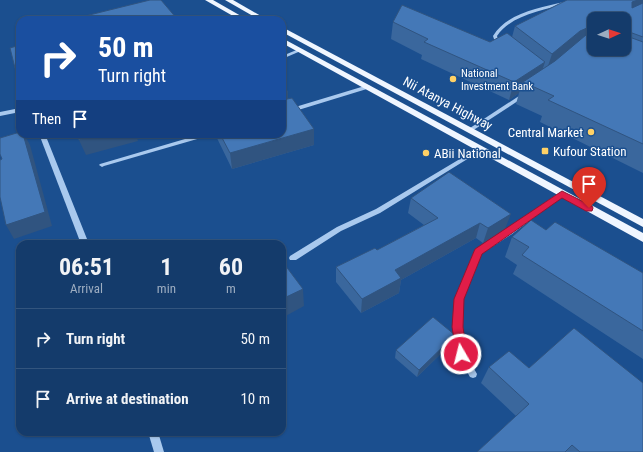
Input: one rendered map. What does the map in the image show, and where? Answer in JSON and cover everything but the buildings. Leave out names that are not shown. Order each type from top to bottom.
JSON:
[{"type":"main road","points":[[208,0],[238,16]]},
{"type":"main road","points":[[228,0],[258,16]]},
{"type":"main road","name":"Nii Atanya Highway","points":[[286,31],[643,224]]},
{"type":"main road","points":[[286,42],[643,238]]},
{"type":"street","points":[[508,51],[497,42],[495,36],[497,31],[519,16],[564,3]]},
{"type":"street","points":[[286,56],[301,50]]},
{"type":"street","points":[[286,112],[368,87]]},
{"type":"street","points":[[470,130],[533,89]]},
{"type":"street","points":[[0,114],[16,111]]},
{"type":"street","points":[[44,138],[83,240]]},
{"type":"street","points":[[102,165],[196,138]]},
{"type":"street","points":[[293,258],[339,229],[378,211],[480,149]]},
{"type":"street","points":[[473,374],[461,354],[458,327],[459,299],[478,252],[562,194]]},
{"type":"street","points":[[154,436],[159,452]]},
{"type":"place","name":"National Investment Bank","points":[[453,79]]},
{"type":"place","name":"Central Market","points":[[591,132]]},
{"type":"place","name":"Kufour Station","points":[[545,151]]},
{"type":"place","name":"ABii National","points":[[426,153]]},
{"type":"route","points":[[461,354],[458,327],[459,299],[478,252],[562,194],[589,208]]}]
